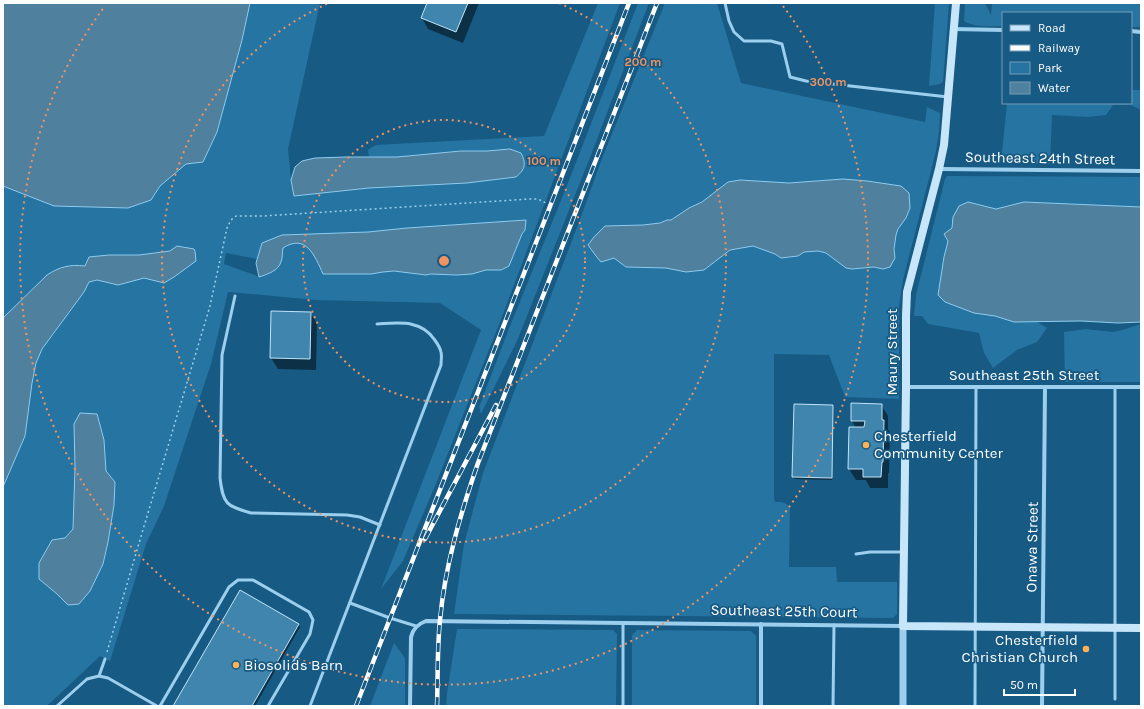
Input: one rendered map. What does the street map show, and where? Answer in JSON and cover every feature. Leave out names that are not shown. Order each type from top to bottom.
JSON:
[{"type":"main road","name":"Maury Street","points":[[903,626],[907,292],[944,146],[956,3]]},
{"type":"main road","name":"Southeast 25th Court","points":[[903,626],[1141,628]]},
{"type":"street","points":[[953,29],[1002,30]]},
{"type":"street","name":"Southeast 24th Street","points":[[939,169],[1141,171]]},
{"type":"street","name":"Southeast 25th Street","points":[[906,387],[1141,388]]},
{"type":"street","name":"Onawa Street","points":[[1042,706],[1045,388]]},
{"type":"street","name":"Southeast 25th Court","points":[[416,626],[426,621],[903,626]]},
{"type":"street","points":[[761,624],[762,706]]},
{"type":"street","points":[[410,706],[411,637],[416,626]]},
{"type":"street","name":"Maury Street","points":[[903,626],[903,706]]},
{"type":"lane","points":[[725,3],[729,21],[734,32],[744,41],[772,41],[782,44],[790,77],[806,81],[948,97]]},
{"type":"lane","points":[[235,296],[222,355],[220,478],[222,494],[228,504],[237,509],[251,512],[347,515],[380,525]]},
{"type":"lane","points":[[310,706],[441,365],[441,352],[430,333],[419,326],[407,323],[377,324]]},
{"type":"lane","points":[[975,706],[976,387]]},
{"type":"lane","points":[[1115,387],[1115,699]]},
{"type":"lane","points":[[856,554],[870,552],[904,552]]},
{"type":"lane","points":[[57,706],[87,679],[99,676],[108,678],[158,706],[229,587],[238,580],[253,580],[309,612],[313,620],[310,634],[268,706]]},
{"type":"lane","points":[[350,603],[416,626]]},
{"type":"lane","points":[[623,706],[624,623]]},
{"type":"lane","points":[[832,706],[834,625]]},
{"type":"lane","points":[[99,676],[105,659]]},
{"type":"path","points":[[105,659],[152,496],[210,306],[227,228],[231,220],[236,216],[263,216],[530,199],[546,203]]},
{"type":"green space","points":[[250,3],[320,3],[288,149],[294,196],[369,188],[467,183],[517,177],[510,149],[461,151],[397,157],[369,157],[368,150],[376,145],[544,136],[598,3],[620,3],[502,317],[435,486],[403,561],[381,589],[481,330],[440,303],[316,300],[228,292],[211,364],[164,506],[146,544],[110,661],[100,656],[47,706],[3,706],[3,487],[25,436],[36,363],[42,349],[84,292],[89,282],[97,280],[118,285],[144,278],[164,283],[177,246],[170,251],[139,255],[109,255],[85,266],[76,265],[55,270],[47,275],[3,318],[3,186],[54,206],[151,200],[160,186],[186,164],[203,162],[217,132],[242,40]],"holes":[[[526,220],[525,230],[501,270],[486,270],[472,274],[457,275],[426,275],[394,271],[371,274],[323,274],[312,251],[306,246],[298,243],[284,247],[271,261],[260,277],[224,264],[226,253],[257,259],[262,243],[407,228]],[[104,440],[106,471],[115,482],[114,505],[103,564],[57,594],[39,579],[39,563],[52,540],[65,538],[73,529],[75,468]]]},
{"type":"green space","points":[[638,3],[649,3],[591,155],[517,341],[481,414],[479,407],[508,331],[566,188]]},
{"type":"green space","points":[[665,3],[717,3],[741,83],[925,122],[927,107],[940,113],[936,151],[903,280],[899,306],[899,399],[845,397],[829,355],[774,354],[774,499],[775,502],[784,503],[790,508],[789,567],[836,567],[837,582],[897,582],[897,614],[893,618],[454,614],[464,544],[483,473],[603,156]],"holes":[[[843,179],[901,186],[909,193],[906,218],[898,229],[896,235],[894,249],[895,258],[883,269],[874,267],[852,269],[846,268],[826,253],[818,251],[804,252],[798,256],[781,258],[775,254],[753,246],[730,250],[704,270],[686,272],[666,268],[626,267],[614,257],[601,262],[605,226],[643,225],[671,220],[689,208],[702,202],[728,182],[740,180],[789,183]]]},
{"type":"green space","points":[[935,3],[949,3],[943,82],[929,86]]},
{"type":"green space","points":[[965,3],[985,3],[991,15],[992,3],[1141,3],[1141,27],[1132,27],[1132,12],[1002,12],[1002,26],[978,26],[964,21]]},
{"type":"green space","points":[[1132,90],[1141,90],[1141,110],[1131,105],[1113,105],[1106,115],[1088,117],[1052,115],[1050,164],[1001,162],[1007,104],[1132,104]]},
{"type":"green space","points":[[947,176],[1141,177],[1141,207],[1024,202],[996,209],[968,202],[953,216],[952,228],[944,257],[995,316],[1014,322],[1037,322],[1047,328],[1037,342],[1017,350],[993,368],[984,353],[979,333],[928,324],[922,316],[914,316],[916,295]]},
{"type":"green space","points":[[1141,324],[1141,382],[1065,382],[1064,332],[1086,329],[1112,332]]},
{"type":"green space","points":[[457,629],[613,630],[617,634],[616,706],[446,706]]},
{"type":"green space","points":[[637,630],[751,631],[756,636],[756,706],[632,706],[632,635]]},
{"type":"green space","points":[[394,643],[405,658],[405,706],[370,706]]},
{"type":"water","points":[[3,3],[250,3],[242,40],[217,132],[203,162],[186,164],[160,186],[151,200],[128,208],[54,206],[3,186]]},
{"type":"water","points":[[510,149],[521,153],[524,160],[523,169],[516,177],[467,183],[369,188],[294,196],[291,180],[295,167],[302,161],[315,158],[397,157],[461,151]]},
{"type":"water","points":[[843,179],[901,186],[909,193],[910,208],[906,218],[898,229],[894,249],[895,258],[890,267],[883,269],[874,267],[852,269],[846,268],[826,253],[818,251],[804,252],[798,256],[781,258],[775,254],[753,246],[730,250],[704,270],[686,272],[666,268],[626,267],[614,258],[601,262],[588,245],[605,226],[643,225],[671,220],[689,208],[702,202],[728,182],[740,180],[789,183]]},
{"type":"water","points":[[968,202],[996,209],[1024,202],[1141,207],[1141,322],[1014,322],[995,316],[974,313],[945,302],[938,295],[948,241],[944,234],[952,228],[953,217],[959,206]]},
{"type":"water","points":[[526,220],[525,230],[509,266],[501,270],[486,270],[472,274],[457,275],[426,275],[394,271],[371,274],[323,274],[317,260],[309,249],[298,243],[291,244],[283,248],[280,265],[278,268],[269,273],[259,277],[256,263],[262,243],[282,235],[368,232]]},
{"type":"water","points":[[177,246],[194,249],[196,261],[164,283],[144,278],[118,285],[97,280],[89,282],[84,292],[42,349],[36,363],[25,436],[3,487],[3,318],[47,275],[56,270],[74,265],[85,266],[89,257],[139,255],[170,251]]},
{"type":"water","points":[[80,413],[97,414],[104,440],[106,471],[115,482],[114,505],[103,564],[90,591],[79,604],[68,605],[39,579],[39,563],[52,540],[65,538],[73,529],[75,468],[74,424]]},
{"type":"building","points":[[427,3],[468,3],[456,32],[421,18]]},
{"type":"building","points":[[271,311],[311,312],[310,359],[270,358]]},
{"type":"building","name":"Chesterfield Community Center","points":[[851,403],[882,404],[882,420],[884,420],[883,462],[881,477],[863,477],[863,469],[848,469],[849,427],[864,427],[865,421],[851,421]]},
{"type":"building","points":[[794,404],[833,405],[832,478],[792,477]]},
{"type":"building","name":"Biosolids Barn","points":[[240,590],[299,624],[252,706],[173,706]]},
{"type":"railway","points":[[356,706],[629,3]]},
{"type":"railway","points":[[437,706],[438,642],[442,600],[449,560],[465,502],[478,463],[657,3]]},
{"type":"railway","points":[[425,539],[496,405]]},
{"type":"place","name":"Chesterfield Community Center","points":[[866,445]]},
{"type":"place","name":"Chesterfield Christian Church","points":[[1086,649]]},
{"type":"place","name":"Biosolids Barn","points":[[236,665]]}]
